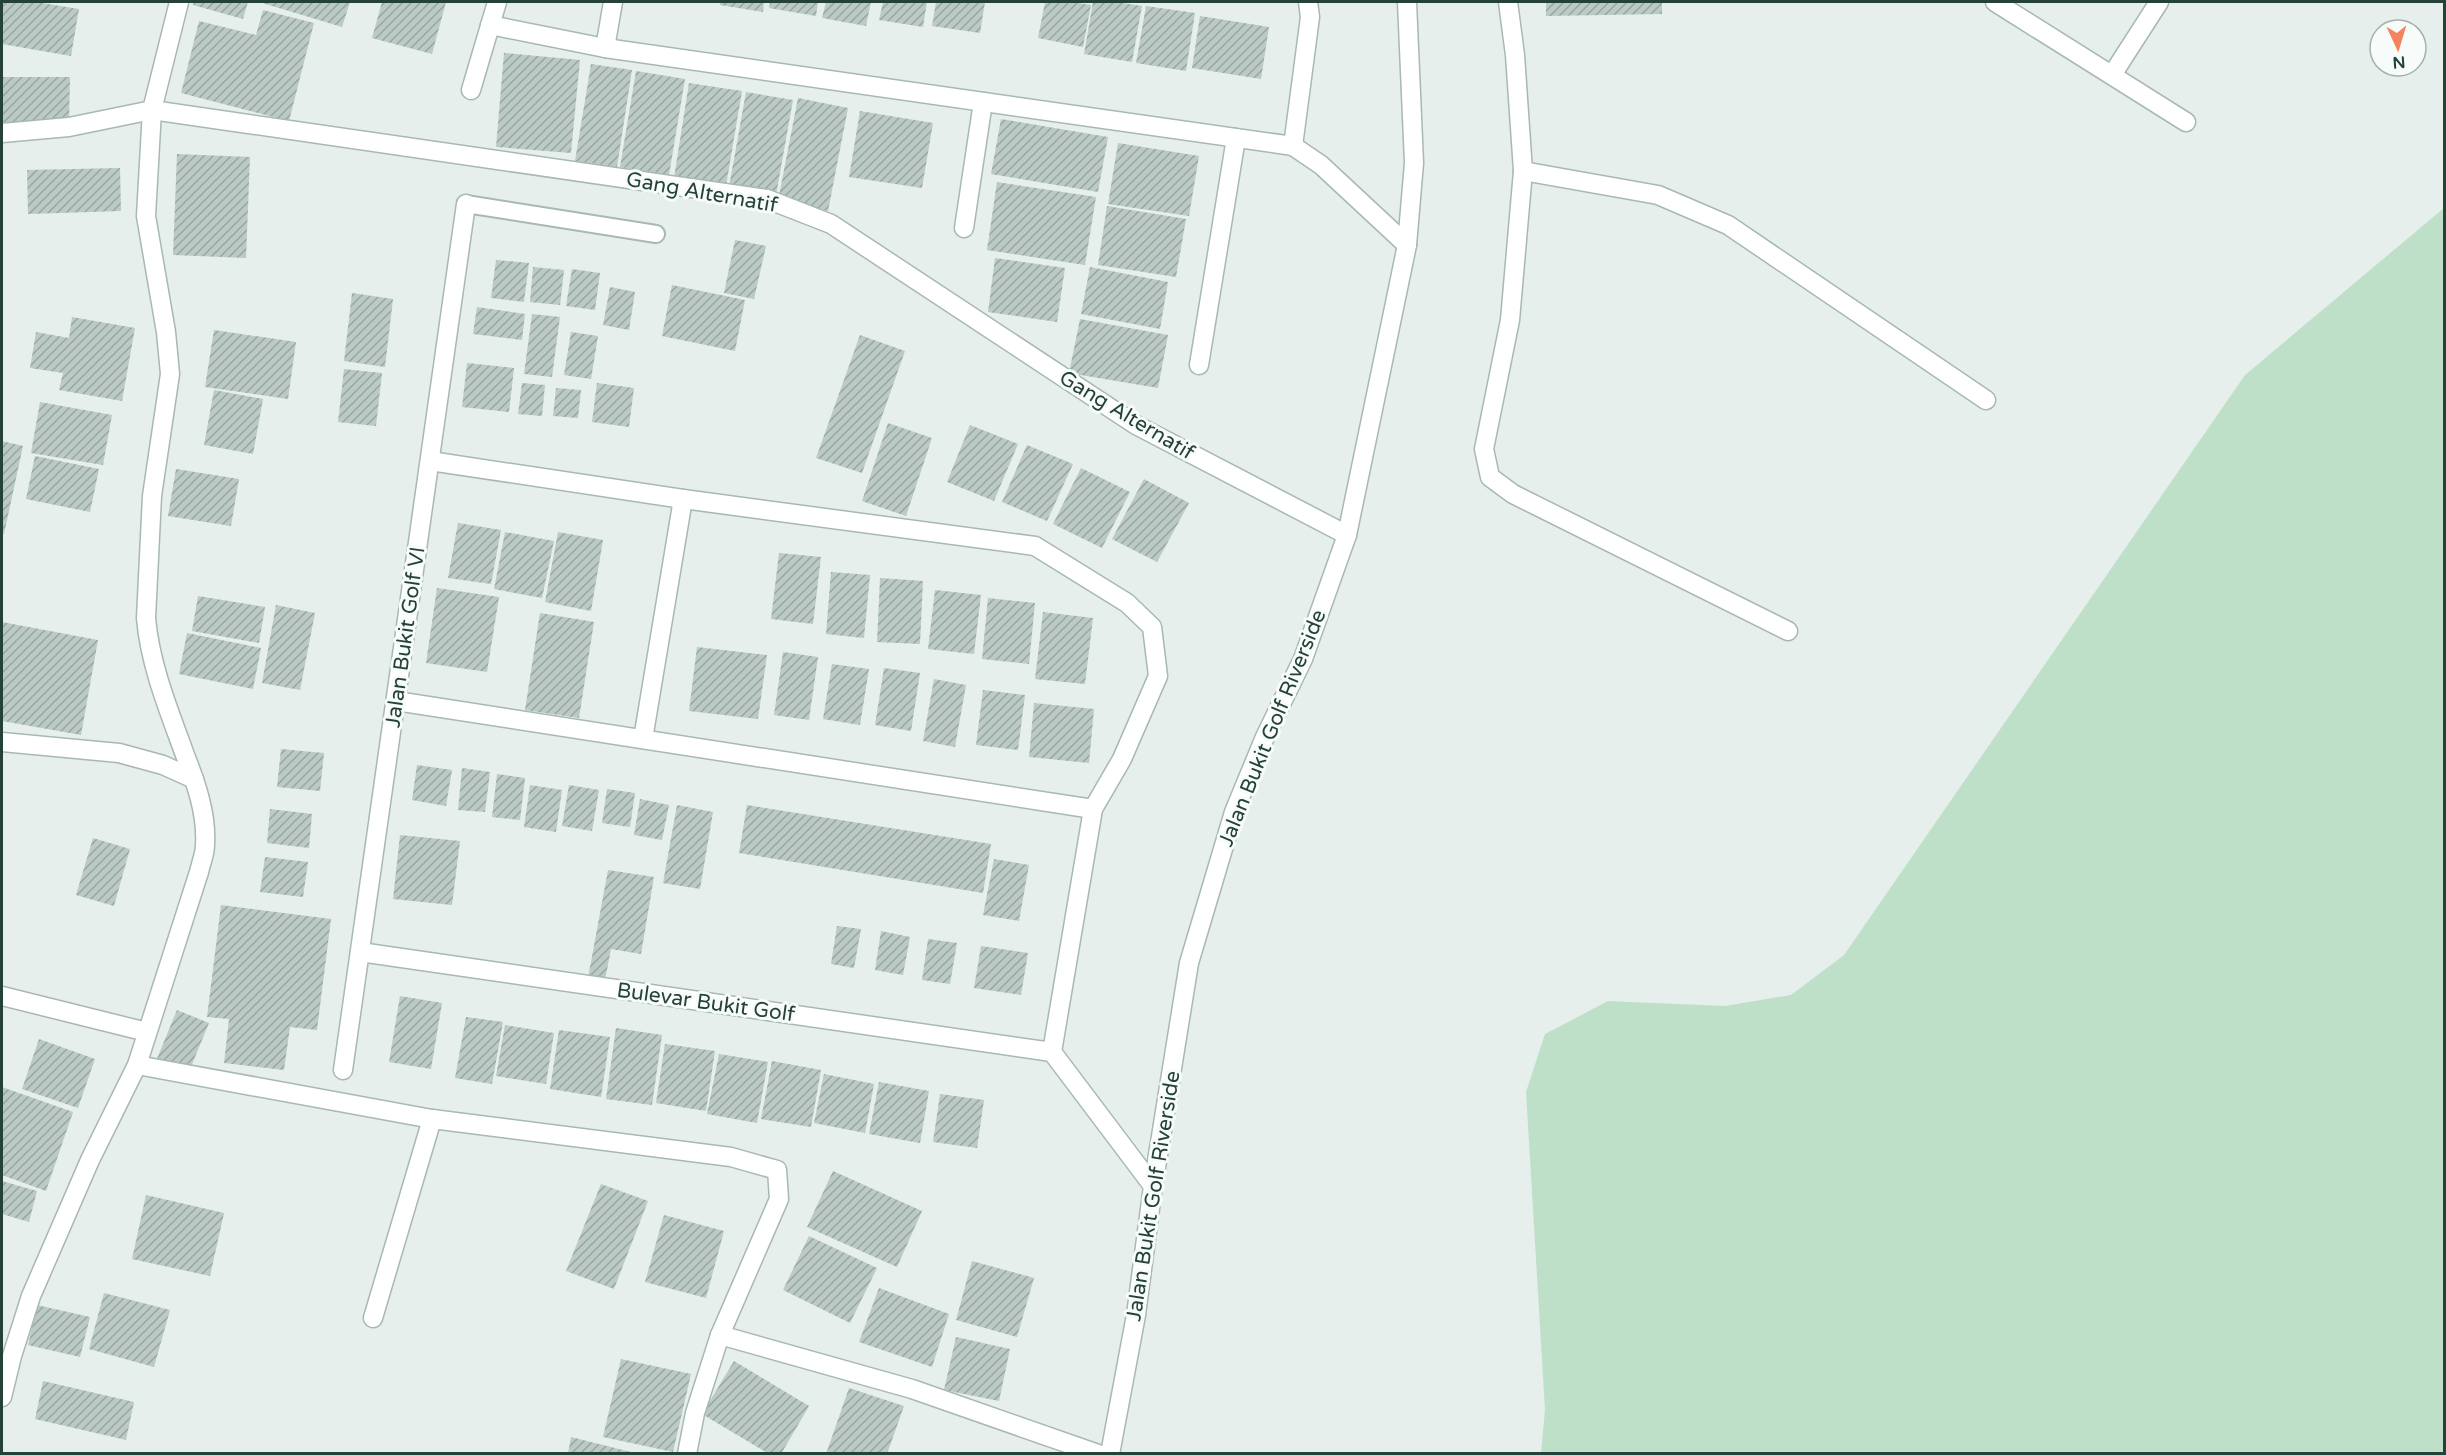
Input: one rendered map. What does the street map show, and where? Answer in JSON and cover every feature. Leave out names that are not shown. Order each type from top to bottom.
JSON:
[{"type":"street","points":[[2,1397],[31,1296],[90,1160],[137,1065],[199,872],[205,846],[204,818],[194,779],[151,651],[146,618],[152,496],[170,374],[166,332],[146,216],[152,111],[179,2]]},
{"type":"street","points":[[471,90],[497,2]]},
{"type":"street","points":[[605,48],[613,2]]},
{"type":"street","points":[[1293,146],[1310,17],[1308,2]]},
{"type":"street","name":"Jalan Bukit Golf Riverside","points":[[1110,1454],[1136,1315],[1153,1186],[1189,963],[1208,892],[1234,812],[1303,658],[1347,535],[1407,245],[1414,163],[1407,2]]},
{"type":"street","points":[[1508,2],[1515,55],[1523,171],[1510,320],[1484,449],[1490,477],[1513,494],[1788,631]]},
{"type":"street","points":[[1995,2],[2186,122]]},
{"type":"street","points":[[2112,75],[2159,2]]},
{"type":"street","points":[[490,25],[605,48],[1293,146],[1321,165],[1407,245]]},
{"type":"street","points":[[964,228],[983,102]]},
{"type":"street","name":"Gang Alternatif","points":[[2,134],[69,127],[152,111],[767,199],[831,224],[1136,425],[1347,535]]},
{"type":"street","points":[[1199,365],[1236,138]]},
{"type":"street","points":[[1523,171],[1658,195],[1728,225],[1986,400]]},
{"type":"street","name":"Jalan Bukit Golf VI","points":[[343,1070],[466,204]]},
{"type":"street","points":[[430,460],[683,499],[1035,546],[1127,603],[1152,627],[1158,676],[1122,759],[1093,809],[1052,1052],[1153,1186]]},
{"type":"street","points":[[643,739],[683,499]]},
{"type":"street","points":[[396,701],[1093,809]]},
{"type":"street","points":[[2,742],[119,753],[163,765],[194,779]]},
{"type":"street","name":"Bulevar Bukit Golf","points":[[360,952],[1052,1052]]},
{"type":"street","points":[[2,996],[147,1032]]},
{"type":"street","points":[[137,1065],[432,1119],[731,1157],[777,1170],[779,1199],[720,1335],[695,1413],[687,1454]]},
{"type":"street","points":[[373,1318],[432,1119]]},
{"type":"street","points":[[720,1335],[912,1389],[1098,1454]]},
{"type":"lane","points":[[466,204],[656,234]]},
{"type":"green space","points":[[2444,208],[2444,1453],[1541,1453],[1545,1410],[1526,1092],[1545,1034],[1608,1001],[1725,1006],[1791,995],[1844,955],[2245,375]]},
{"type":"building","points":[[2,2],[36,2],[79,9],[71,56],[2,44]]},
{"type":"building","points":[[194,2],[248,2],[243,19],[193,5]]},
{"type":"building","points":[[259,2],[350,2],[342,27]]},
{"type":"building","points":[[382,2],[446,2],[432,54],[372,38]]},
{"type":"building","points":[[720,2],[764,2],[763,12],[720,5]]},
{"type":"building","points":[[770,2],[818,2],[816,16],[769,8]]},
{"type":"building","points":[[826,2],[871,2],[866,26],[822,18]]},
{"type":"building","points":[[883,2],[927,2],[923,27],[879,20]]},
{"type":"building","points":[[936,2],[985,2],[980,33],[932,26]]},
{"type":"building","points":[[1045,2],[1091,5],[1083,47],[1038,38]]},
{"type":"building","points":[[1093,2],[1116,2],[1142,6],[1132,62],[1084,54]]},
{"type":"building","points":[[1546,2],[1662,2],[1662,14],[1546,16]]},
{"type":"building","points":[[1146,6],[1195,13],[1186,71],[1136,63]]},
{"type":"building","points":[[263,10],[314,23],[289,121],[181,93],[199,21],[256,35]]},
{"type":"building","points":[[1200,16],[1269,27],[1261,79],[1192,68]]},
{"type":"building","points":[[504,53],[580,60],[571,153],[496,147]]},
{"type":"building","points":[[591,64],[632,70],[617,167],[575,161]]},
{"type":"building","points":[[636,71],[685,79],[669,175],[620,167]]},
{"type":"building","points":[[2,77],[70,77],[69,122],[2,122]]},
{"type":"building","points":[[689,83],[742,91],[726,186],[674,178]]},
{"type":"building","points":[[746,92],[793,100],[776,195],[729,187]]},
{"type":"building","points":[[798,98],[848,108],[828,211],[778,201]]},
{"type":"building","points":[[860,111],[933,123],[922,188],[849,177]]},
{"type":"building","points":[[1001,119],[1108,137],[1098,192],[991,174]]},
{"type":"building","points":[[1118,143],[1199,156],[1189,216],[1108,204]]},
{"type":"building","points":[[177,154],[250,157],[246,258],[173,255]]},
{"type":"building","points":[[120,168],[121,211],[28,214],[27,170]]},
{"type":"building","points":[[997,182],[1096,197],[1085,265],[987,250]]},
{"type":"building","points":[[1107,206],[1186,219],[1176,277],[1098,265]]},
{"type":"building","points":[[735,240],[766,246],[754,299],[724,293]]},
{"type":"building","points":[[995,258],[1065,268],[1057,322],[988,312]]},
{"type":"building","points":[[496,260],[529,263],[524,302],[491,298]]},
{"type":"building","points":[[533,267],[564,270],[560,305],[530,302]]},
{"type":"building","points":[[1090,267],[1168,282],[1160,329],[1081,314]]},
{"type":"building","points":[[572,269],[600,273],[595,310],[566,306]]},
{"type":"building","points":[[672,285],[745,300],[735,351],[662,336]]},
{"type":"building","points":[[610,287],[635,292],[629,330],[603,325]]},
{"type":"building","points":[[352,293],[393,299],[385,367],[344,361]]},
{"type":"building","points":[[477,307],[525,314],[522,340],[473,334]]},
{"type":"building","points":[[532,314],[560,317],[552,377],[524,374]]},
{"type":"building","points":[[72,317],[135,328],[122,401],[59,390],[63,373],[30,368],[36,332],[69,338]]},
{"type":"building","points":[[1080,319],[1168,335],[1158,388],[1069,373]]},
{"type":"building","points":[[214,330],[296,342],[288,399],[205,387]]},
{"type":"building","points":[[571,332],[598,336],[591,379],[564,375]]},
{"type":"building","points":[[860,335],[905,351],[862,473],[816,458]]},
{"type":"building","points":[[467,363],[514,368],[509,412],[462,407]]},
{"type":"building","points":[[344,369],[382,373],[376,426],[338,422]]},
{"type":"building","points":[[522,383],[545,385],[542,416],[518,414]]},
{"type":"building","points":[[597,383],[634,388],[629,427],[592,422]]},
{"type":"building","points":[[556,388],[581,390],[578,418],[553,416]]},
{"type":"building","points":[[214,390],[263,399],[253,454],[204,445]]},
{"type":"building","points":[[40,402],[112,415],[103,465],[31,453]]},
{"type":"building","points":[[888,423],[932,438],[906,516],[862,501]]},
{"type":"building","points":[[970,425],[1018,444],[994,501],[947,482]]},
{"type":"building","points":[[2,441],[23,446],[4,534],[2,533]]},
{"type":"building","points":[[1027,445],[1073,464],[1047,521],[1002,502]]},
{"type":"building","points":[[35,456],[99,469],[90,512],[26,499]]},
{"type":"building","points":[[1081,468],[1130,492],[1102,548],[1053,524]]},
{"type":"building","points":[[176,469],[239,479],[231,526],[168,516]]},
{"type":"building","points":[[1144,479],[1189,503],[1157,562],[1112,539]]},
{"type":"building","points":[[458,523],[501,530],[491,584],[448,578]]},
{"type":"building","points":[[505,532],[554,541],[542,598],[494,589]]},
{"type":"building","points":[[558,532],[603,540],[591,611],[545,602]]},
{"type":"building","points":[[779,553],[821,557],[813,624],[771,619]]},
{"type":"building","points":[[831,572],[870,575],[864,638],[826,634]]},
{"type":"building","points":[[880,578],[923,581],[920,644],[877,642]]},
{"type":"building","points":[[437,588],[499,597],[487,672],[426,663]]},
{"type":"building","points":[[935,590],[981,595],[974,654],[928,649]]},
{"type":"building","points":[[198,596],[265,607],[259,643],[192,631]]},
{"type":"building","points":[[988,598],[1035,603],[1029,664],[982,659]]},
{"type":"building","points":[[276,605],[315,613],[300,690],[262,683]]},
{"type":"building","points":[[1043,612],[1093,618],[1085,684],[1035,679]]},
{"type":"building","points":[[540,613],[594,622],[579,718],[525,710]]},
{"type":"building","points":[[2,622],[98,640],[81,735],[2,721]]},
{"type":"building","points":[[187,633],[261,648],[253,689],[179,674]]},
{"type":"building","points":[[697,647],[767,655],[758,719],[689,711]]},
{"type":"building","points":[[783,652],[818,657],[809,720],[774,715]]},
{"type":"building","points":[[832,664],[869,669],[860,725],[823,719]]},
{"type":"building","points":[[884,668],[920,673],[911,731],[875,725]]},
{"type":"building","points":[[934,679],[966,685],[955,747],[923,741]]},
{"type":"building","points":[[983,690],[1025,695],[1018,750],[976,745]]},
{"type":"building","points":[[1034,703],[1094,709],[1089,763],[1029,757]]},
{"type":"building","points":[[281,749],[324,753],[320,791],[277,787]]},
{"type":"building","points":[[417,765],[452,770],[446,806],[412,800]]},
{"type":"building","points":[[462,768],[490,772],[485,812],[458,810]]},
{"type":"building","points":[[497,774],[525,778],[520,820],[492,817]]},
{"type":"building","points":[[530,785],[562,790],[556,832],[524,827]]},
{"type":"building","points":[[569,785],[599,790],[592,831],[562,826]]},
{"type":"building","points":[[607,789],[635,793],[630,827],[602,823]]},
{"type":"building","points":[[640,799],[669,805],[662,840],[634,835]]},
{"type":"building","points":[[677,805],[713,812],[700,889],[663,883]]},
{"type":"building","points":[[747,805],[991,844],[983,893],[739,853]]},
{"type":"building","points":[[270,809],[312,814],[309,848],[267,843]]},
{"type":"building","points":[[400,835],[460,841],[452,905],[393,899]]},
{"type":"building","points":[[93,838],[130,849],[114,906],[76,895]]},
{"type":"building","points":[[265,857],[308,862],[303,897],[260,892]]},
{"type":"building","points":[[994,859],[1029,865],[1019,921],[983,915]]},
{"type":"building","points":[[608,870],[654,877],[641,954],[611,949],[605,980],[588,978]]},
{"type":"building","points":[[221,905],[331,919],[317,1030],[290,1027],[284,1070],[224,1063],[229,1019],[207,1017]]},
{"type":"building","points":[[837,926],[861,929],[854,968],[831,964]]},
{"type":"building","points":[[881,931],[910,937],[903,975],[875,970]]},
{"type":"building","points":[[928,939],[957,943],[950,984],[922,980]]},
{"type":"building","points":[[981,946],[1028,953],[1021,995],[974,988]]},
{"type":"building","points":[[400,996],[442,1003],[431,1069],[389,1062]]},
{"type":"building","points":[[177,1010],[209,1023],[188,1074],[156,1061]]},
{"type":"building","points":[[466,1017],[503,1022],[492,1084],[455,1078]]},
{"type":"building","points":[[505,1025],[554,1033],[546,1084],[496,1076]]},
{"type":"building","points":[[616,1028],[662,1035],[652,1105],[606,1099]]},
{"type":"building","points":[[559,1030],[610,1037],[601,1097],[550,1089]]},
{"type":"building","points":[[39,1039],[95,1059],[78,1108],[22,1089]]},
{"type":"building","points":[[665,1044],[715,1051],[706,1111],[656,1103]]},
{"type":"building","points":[[719,1054],[768,1062],[757,1123],[707,1114]]},
{"type":"building","points":[[772,1061],[821,1070],[811,1127],[761,1119]]},
{"type":"building","points":[[824,1074],[874,1084],[865,1133],[814,1123]]},
{"type":"building","points":[[879,1082],[929,1091],[920,1143],[869,1134]]},
{"type":"building","points":[[2,1087],[73,1112],[46,1191],[2,1175]]},
{"type":"building","points":[[940,1094],[984,1100],[977,1148],[933,1142]]},
{"type":"building","points":[[833,1171],[922,1211],[897,1267],[807,1227]]},
{"type":"building","points":[[2,1181],[37,1191],[29,1222],[2,1214]]},
{"type":"building","points":[[601,1184],[648,1201],[614,1289],[566,1271]]},
{"type":"building","points":[[146,1195],[224,1213],[210,1276],[132,1259]]},
{"type":"building","points":[[664,1215],[724,1231],[706,1298],[645,1282]]},
{"type":"building","points":[[809,1236],[877,1268],[850,1323],[783,1290]]},
{"type":"building","points":[[972,1261],[1034,1278],[1017,1337],[956,1320]]},
{"type":"building","points":[[879,1288],[949,1314],[932,1367],[859,1342]]},
{"type":"building","points":[[104,1293],[170,1310],[154,1367],[89,1349]]},
{"type":"building","points":[[37,1305],[90,1317],[80,1357],[28,1345]]},
{"type":"building","points":[[956,1337],[1010,1349],[999,1401],[944,1390]]},
{"type":"building","points":[[621,1359],[691,1374],[673,1452],[603,1437]]},
{"type":"building","points":[[734,1361],[809,1406],[781,1454],[769,1454],[702,1414]]},
{"type":"building","points":[[43,1381],[134,1402],[126,1440],[35,1419]]},
{"type":"building","points":[[849,1388],[904,1406],[887,1454],[826,1454]]},
{"type":"building","points":[[571,1437],[635,1453],[635,1454],[568,1454]]}]
